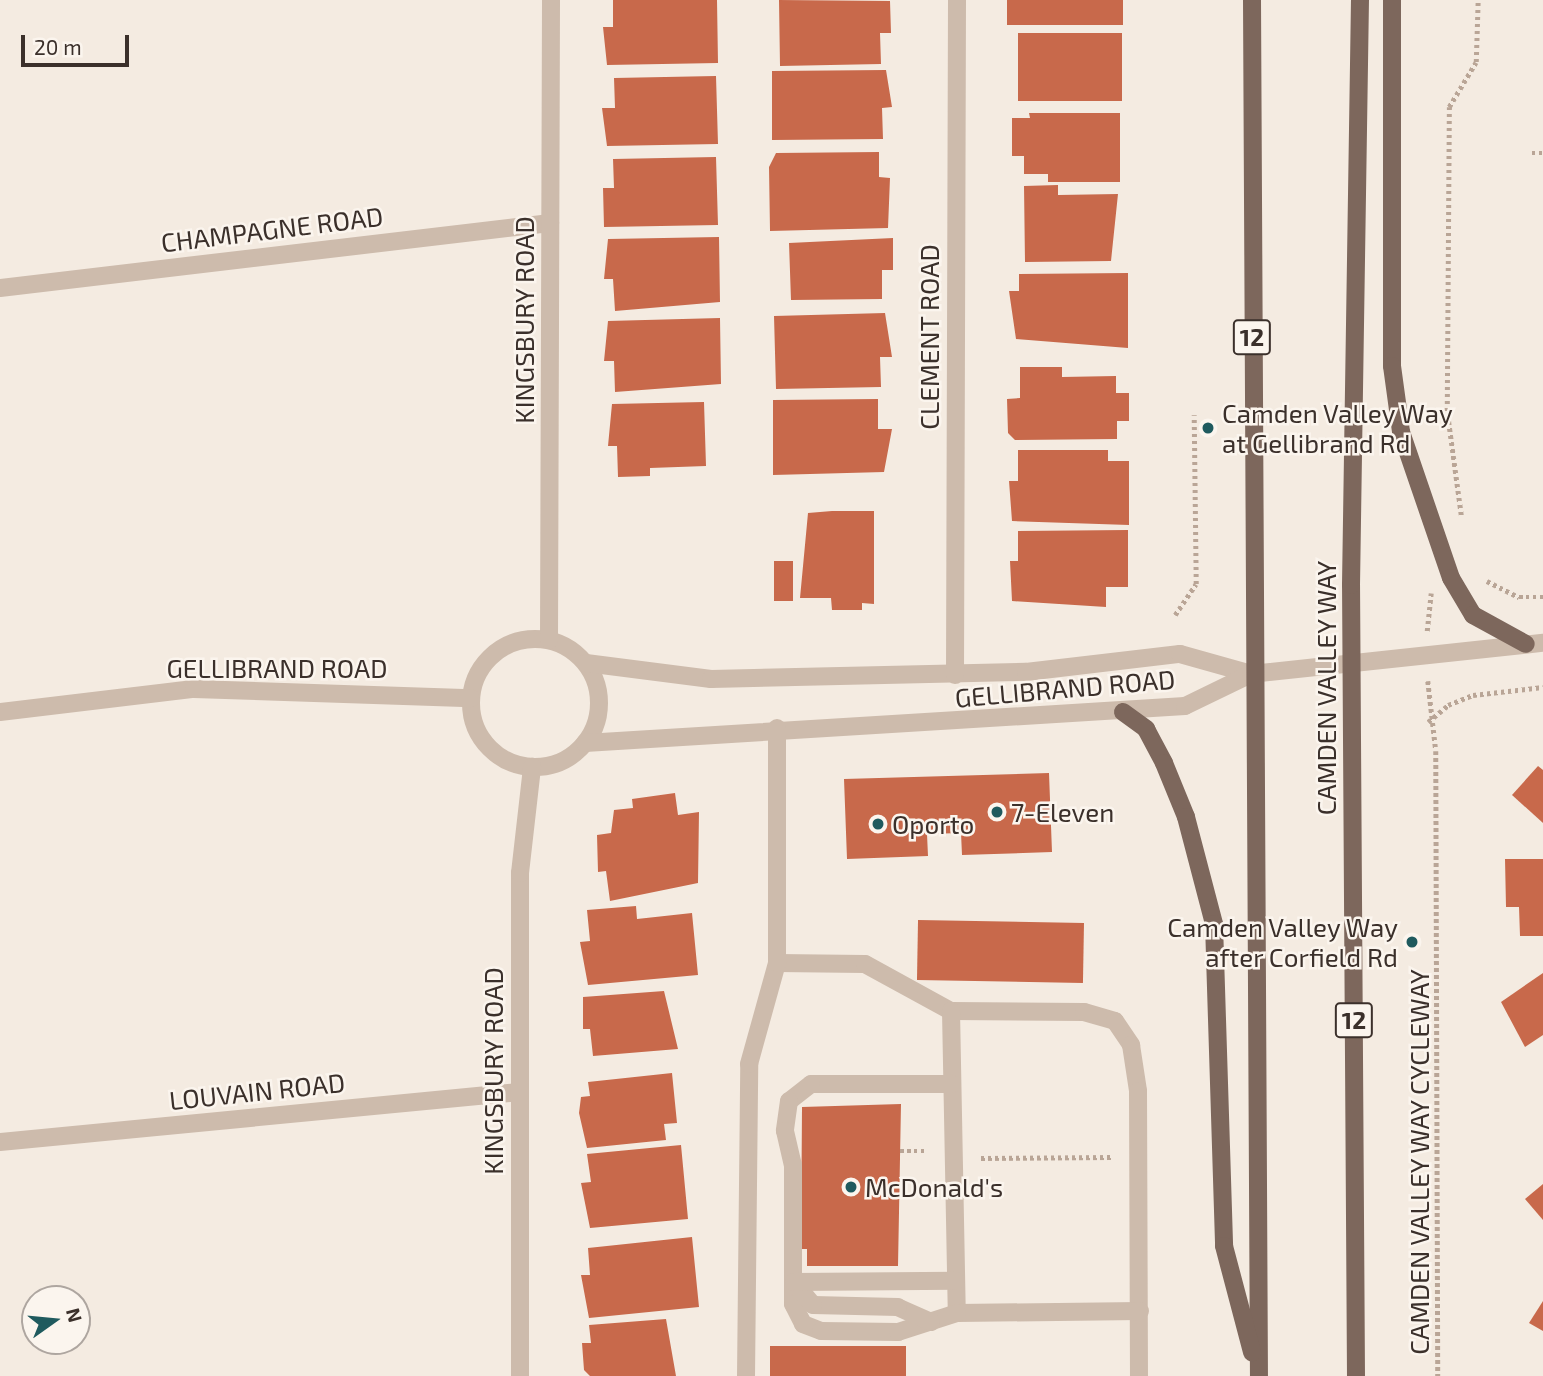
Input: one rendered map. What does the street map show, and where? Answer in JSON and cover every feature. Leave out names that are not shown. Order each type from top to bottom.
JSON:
[{"type":"main road","name":"12","points":[[1252,0],[1251,674],[1259,1376]]},
{"type":"main road","name":"CAMDEN VALLEY WAY","points":[[1356,1376],[1352,663],[1360,0]]},
{"type":"main road","points":[[1392,0],[1392,366],[1401,432],[1451,578],[1473,615],[1535,643]]},
{"type":"main road","points":[[1123,712],[1146,729],[1164,762],[1186,817],[1214,925],[1224,1246],[1259,1376]]},
{"type":"street","name":"KINGSBURY ROAD","points":[[549,640],[551,0]]},
{"type":"street","name":"CLEMENT ROAD","points":[[955,675],[957,0]]},
{"type":"street","name":"CHAMPAGNE ROAD","points":[[0,288],[550,223]]},
{"type":"street","points":[[549,640],[586,663],[599,704],[585,743],[570,757],[532,767],[512,763],[487,745],[471,698],[488,658],[506,645],[549,640]]},
{"type":"street","points":[[1251,674],[1535,643]]},
{"type":"street","name":"GELLIBRAND ROAD","points":[[586,663],[711,679],[955,675],[1180,654],[1251,674]]},
{"type":"street","name":"GELLIBRAND ROAD","points":[[585,743],[777,729],[1123,712],[1185,706],[1251,674]]},
{"type":"street","name":"GELLIBRAND ROAD","points":[[0,712],[194,689],[471,698]]},
{"type":"street","points":[[746,1376],[749,1064],[777,963],[777,729]]},
{"type":"street","name":"KINGSBURY ROAD","points":[[520,1376],[520,873],[532,767]]},
{"type":"street","points":[[777,963],[865,964],[951,1011],[1084,1012],[1115,1021],[1131,1045],[1138,1157],[1139,1376]]},
{"type":"street","points":[[951,1011],[957,1313]]},
{"type":"street","points":[[952,1084],[824,1083],[798,1091],[789,1101],[785,1131],[793,1165],[793,1282],[796,1315],[811,1329],[898,1332],[957,1313],[1140,1311]]},
{"type":"street","name":"LOUVAIN ROAD","points":[[0,1142],[519,1091]]},
{"type":"street","points":[[793,1282],[956,1281]]},
{"type":"street","points":[[793,1282],[813,1305],[898,1307],[931,1322]]},
{"type":"path","points":[[1464,531],[1447,411],[1449,122],[1452,98],[1476,62],[1478,0]]},
{"type":"path","points":[[1532,153],[1543,153]]},
{"type":"path","points":[[1175,614],[1196,584],[1194,415]]},
{"type":"path","points":[[1479,570],[1491,585],[1519,597],[1543,597]]},
{"type":"path","name":"CAMDEN VALLEY WAY CYCLEWAY","points":[[1428,655],[1428,722],[1436,751],[1438,1376]]},
{"type":"path","points":[[1428,722],[1448,705],[1473,695],[1543,687]]},
{"type":"path","points":[[900,1151],[1138,1157]]},
{"type":"building","points":[[613,0],[717,0],[718,63],[607,65],[603,27],[613,27]]},
{"type":"building","points":[[779,0],[890,1],[891,33],[880,33],[881,64],[780,66]]},
{"type":"building","points":[[1007,0],[1123,0],[1123,25],[1007,25]]},
{"type":"building","points":[[1018,33],[1122,33],[1122,101],[1018,101]]},
{"type":"building","points":[[886,70],[892,107],[882,108],[883,139],[772,140],[772,71]]},
{"type":"building","points":[[716,76],[718,144],[607,146],[602,108],[615,108],[614,78]]},
{"type":"building","points":[[1029,113],[1120,113],[1120,182],[1048,182],[1048,174],[1024,174],[1024,156],[1012,156],[1012,118],[1030,118]]},
{"type":"building","points":[[879,152],[879,177],[890,178],[888,228],[770,231],[769,167],[776,153]]},
{"type":"building","points":[[716,157],[718,225],[604,227],[603,188],[614,188],[613,159]]},
{"type":"building","points":[[1058,185],[1058,195],[1118,194],[1111,261],[1025,262],[1024,186]]},
{"type":"building","points":[[719,237],[720,302],[615,311],[613,279],[604,279],[608,239]]},
{"type":"building","points":[[893,238],[893,270],[882,270],[882,299],[791,300],[789,243]]},
{"type":"building","points":[[1128,273],[1128,348],[1016,339],[1009,291],[1019,291],[1019,274]]},
{"type":"building","points":[[885,313],[892,357],[880,357],[881,387],[776,389],[774,316]]},
{"type":"building","points":[[720,318],[721,384],[615,392],[614,361],[604,361],[608,321]]},
{"type":"building","points":[[1020,367],[1062,367],[1062,377],[1116,376],[1116,393],[1129,393],[1129,421],[1117,421],[1117,439],[1015,440],[1008,433],[1007,399],[1020,398]]},
{"type":"building","points":[[878,399],[878,429],[892,429],[884,472],[773,475],[773,400]]},
{"type":"building","points":[[704,402],[706,466],[650,468],[650,476],[618,477],[617,446],[608,446],[612,404]]},
{"type":"building","points":[[1018,450],[1108,450],[1108,461],[1129,461],[1129,525],[1012,521],[1009,481],[1018,481]]},
{"type":"building","points":[[874,511],[874,604],[862,603],[862,610],[832,610],[831,598],[800,598],[808,513]]},
{"type":"building","points":[[1128,530],[1128,587],[1106,587],[1106,607],[1012,601],[1010,561],[1018,561],[1018,531]]},
{"type":"building","points":[[774,561],[793,561],[793,601],[774,601]]},
{"type":"building","points":[[1538,766],[1543,770],[1543,823],[1512,795]]},
{"type":"building","points":[[1049,773],[1052,852],[962,855],[961,833],[927,834],[928,856],[847,859],[844,779]]},
{"type":"building","points":[[675,793],[678,815],[699,812],[698,883],[610,901],[606,871],[598,872],[597,835],[611,833],[614,810],[633,808],[632,799]]},
{"type":"building","points":[[1505,859],[1543,859],[1543,936],[1520,936],[1519,907],[1506,907]]},
{"type":"building","points":[[636,906],[637,919],[692,913],[698,975],[588,985],[580,942],[590,941],[587,910]]},
{"type":"building","points":[[918,920],[1084,923],[1083,983],[917,980]]},
{"type":"building","points":[[1543,973],[1543,1035],[1525,1047],[1501,1002]]},
{"type":"building","points":[[664,991],[678,1049],[593,1056],[590,1029],[583,1029],[583,997]]},
{"type":"building","points":[[672,1073],[677,1123],[664,1124],[666,1140],[587,1148],[579,1113],[581,1097],[590,1096],[588,1082]]},
{"type":"building","points":[[901,1104],[898,1266],[807,1266],[807,1249],[801,1249],[802,1107]]},
{"type":"building","points":[[681,1145],[688,1219],[590,1228],[581,1183],[591,1182],[587,1154]]},
{"type":"building","points":[[1543,1184],[1543,1220],[1525,1199]]},
{"type":"building","points":[[692,1237],[699,1307],[589,1318],[581,1275],[590,1275],[588,1248]]},
{"type":"building","points":[[1543,1301],[1543,1331],[1529,1323]]},
{"type":"building","points":[[666,1319],[676,1376],[590,1376],[584,1370],[582,1343],[591,1343],[589,1325]]},
{"type":"building","points":[[770,1346],[906,1346],[906,1376],[770,1376]]},
{"type":"place","name":"Camden Valley Way at Gellibrand Rd","points":[[1208,428]]},
{"type":"place","name":"7-Eleven","points":[[997,812]]},
{"type":"place","name":"Oporto","points":[[878,824]]},
{"type":"place","name":"Camden Valley Way after Corfield Rd","points":[[1412,942]]},
{"type":"place","name":"McDonald's","points":[[851,1187]]}]
